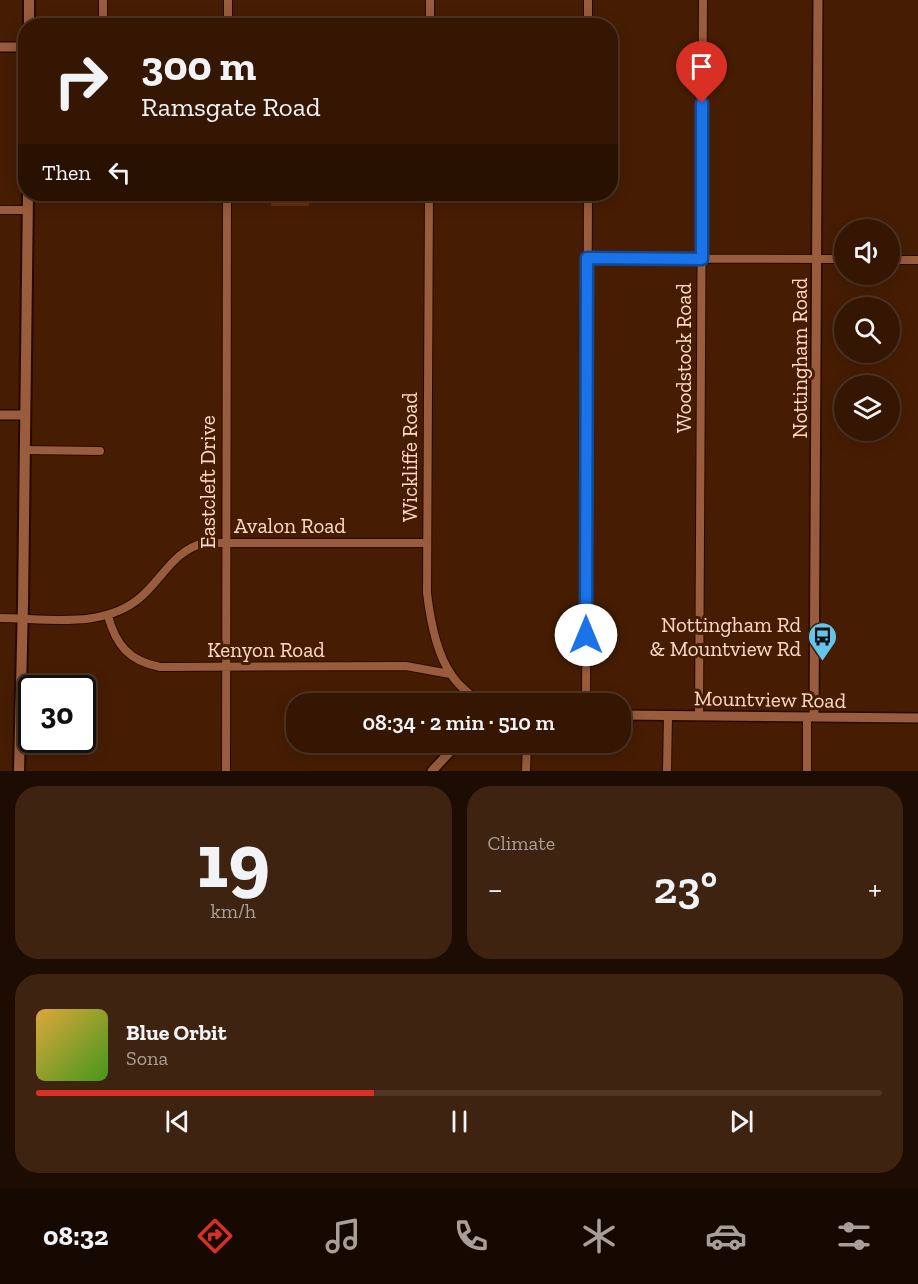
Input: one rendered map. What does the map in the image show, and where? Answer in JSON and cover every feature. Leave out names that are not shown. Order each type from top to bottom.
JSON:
[{"type":"main road","points":[[29,0],[29,18]]},
{"type":"main road","points":[[18,771],[23,618],[28,201]]},
{"type":"street","points":[[103,0],[103,18]]},
{"type":"street","points":[[228,0],[228,18]]},
{"type":"street","points":[[430,0],[430,18]]},
{"type":"street","points":[[588,0],[588,18]]},
{"type":"street","name":"Woodstock Road","points":[[699,715],[703,0]]},
{"type":"street","name":"Nottingham Road","points":[[811,717],[818,0]]},
{"type":"street","points":[[0,47],[18,47]]},
{"type":"street","name":"Eastcleft Drive","points":[[226,771],[227,201]]},
{"type":"street","name":"Wickliffe Road","points":[[429,201],[427,543],[429,609],[450,674],[469,693]]},
{"type":"street","points":[[586,693],[588,201]]},
{"type":"street","points":[[0,210],[28,210]]},
{"type":"street","points":[[587,258],[834,259]]},
{"type":"street","points":[[900,260],[918,260]]},
{"type":"street","points":[[0,415],[25,415]]},
{"type":"street","points":[[25,450],[100,451]]},
{"type":"street","name":"Avalon Road","points":[[0,618],[72,619],[108,616],[129,606],[141,597],[186,549],[204,543],[427,543]]},
{"type":"street","name":"Kenyon Road","points":[[108,616],[118,641],[128,653],[137,660],[160,667],[406,666],[450,674]]},
{"type":"street","name":"Mountview Road","points":[[631,715],[918,718]]},
{"type":"street","points":[[667,771],[668,715]]},
{"type":"street","points":[[807,771],[811,717]]},
{"type":"street","points":[[432,771],[449,753]]},
{"type":"street","points":[[526,771],[527,753]]},
{"type":"shaded area","points":[[271,201],[309,201],[309,206],[271,206]]},
{"type":"place","name":"Nottingham Rd & Mountview Rd","points":[[822,662]]},
{"type":"route","points":[[586,635],[587,258],[702,259],[702,103]]}]
